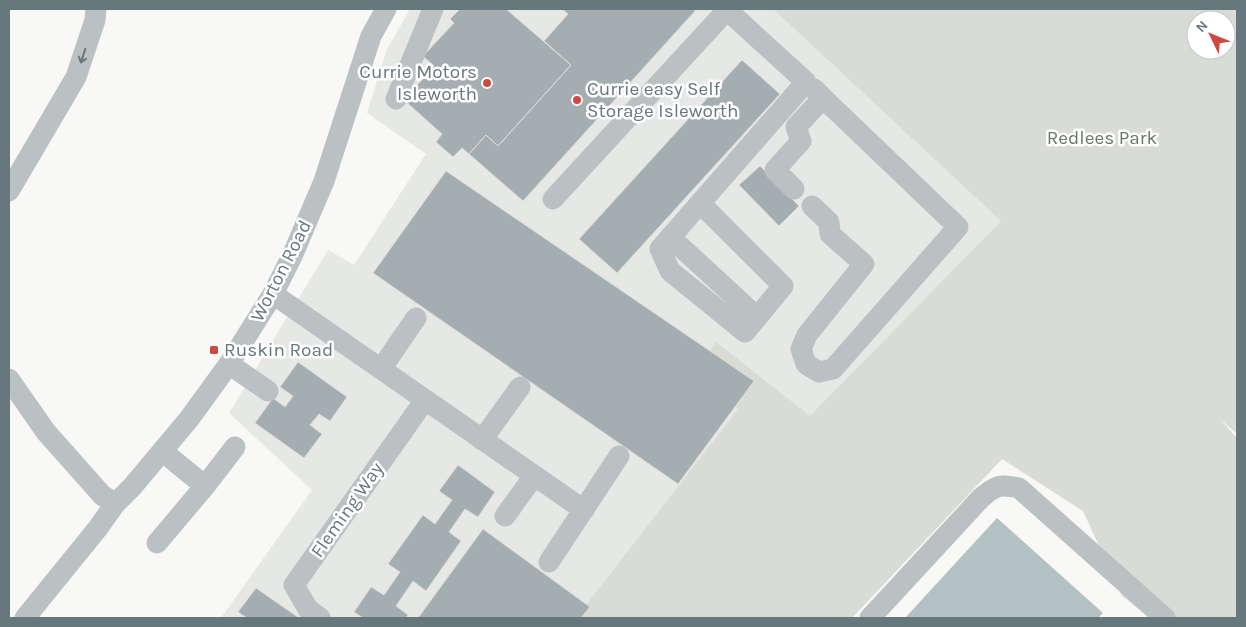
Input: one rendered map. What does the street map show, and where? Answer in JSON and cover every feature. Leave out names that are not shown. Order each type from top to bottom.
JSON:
[{"type":"street","points":[[9,190],[76,77],[95,20],[96,9]]},
{"type":"street","name":"Worton Road","points":[[25,618],[98,528],[115,504],[132,487],[189,419],[229,364],[273,294],[293,254],[324,181],[371,36],[386,9]]},
{"type":"street","points":[[396,99],[433,9]]},
{"type":"street","points":[[553,199],[726,9],[806,82],[958,227],[833,369],[819,372],[806,364],[801,349],[807,335],[864,264],[830,234],[829,222],[812,206]]},
{"type":"street","points":[[700,203],[783,286],[745,332],[670,271],[660,249],[670,237],[806,82]]},
{"type":"street","points":[[794,188],[775,170],[801,142],[796,127],[823,98]]},
{"type":"street","points":[[273,294],[584,510]]},
{"type":"street","points":[[381,369],[416,318]]},
{"type":"street","points":[[229,364],[268,391]]},
{"type":"street","points":[[9,379],[46,432],[102,495],[115,504]]},
{"type":"street","points":[[482,440],[520,387]]},
{"type":"street","name":"Fleming Way","points":[[320,618],[308,609],[294,585],[425,400]]},
{"type":"street","points":[[157,543],[235,447]]},
{"type":"street","points":[[162,451],[205,486]]},
{"type":"street","points":[[549,562],[619,456]]},
{"type":"street","points":[[506,516],[534,476]]},
{"type":"street","points":[[870,618],[981,498],[994,487],[1006,485],[1019,488],[1165,618]]},
{"type":"shaded area","points":[[410,9],[773,9],[1004,223],[818,421],[597,618],[221,618],[312,490],[229,413],[328,250],[354,265],[426,154],[367,113],[387,49]]},
{"type":"shaded area","points":[[997,518],[1103,613],[1098,618],[905,618]]},
{"type":"green space","name":"Redlees Park","points":[[773,9],[1237,9],[1237,434],[1220,419],[1237,438],[1237,618],[1149,618],[1122,596],[1083,511],[1002,459],[852,618],[576,618],[738,409],[697,374],[716,342],[810,416],[1001,221]]},
{"type":"building","name":"Currie Motors Isleworth","points":[[460,9],[506,9],[571,65],[498,146],[486,135],[469,154],[462,148],[453,157],[436,142],[442,134],[404,100],[434,66],[423,56],[454,23],[450,19]]},
{"type":"building","name":"Currie easy Self Storage Isleworth","points":[[562,9],[693,9],[695,11],[523,201],[469,154],[486,135],[498,146],[571,65],[544,41],[568,14]]},
{"type":"building","points":[[742,60],[780,94],[617,273],[579,239]]},
{"type":"building","points":[[760,166],[799,206],[779,226],[739,185]]},
{"type":"building","points":[[446,171],[754,381],[678,484],[373,273]]},
{"type":"building","points":[[298,362],[347,397],[330,421],[319,414],[310,425],[322,434],[304,458],[255,423],[273,398],[285,407],[293,396],[280,387]]},
{"type":"building","points":[[458,465],[495,492],[478,517],[465,509],[449,532],[461,541],[426,591],[413,581],[396,606],[408,615],[406,618],[363,618],[354,612],[371,587],[384,595],[400,572],[388,564],[423,515],[435,524],[452,500],[439,491]]},
{"type":"building","points":[[483,529],[590,607],[581,618],[418,618]]},
{"type":"building","points":[[256,588],[299,618],[247,618],[238,612]]},
{"type":"place","name":"Currie Motors Isleworth","points":[[487,83]]},
{"type":"place","name":"Currie easy Self Storage Isleworth","points":[[577,100]]},
{"type":"place","name":"Ruskin Road","points":[[214,350]]}]
